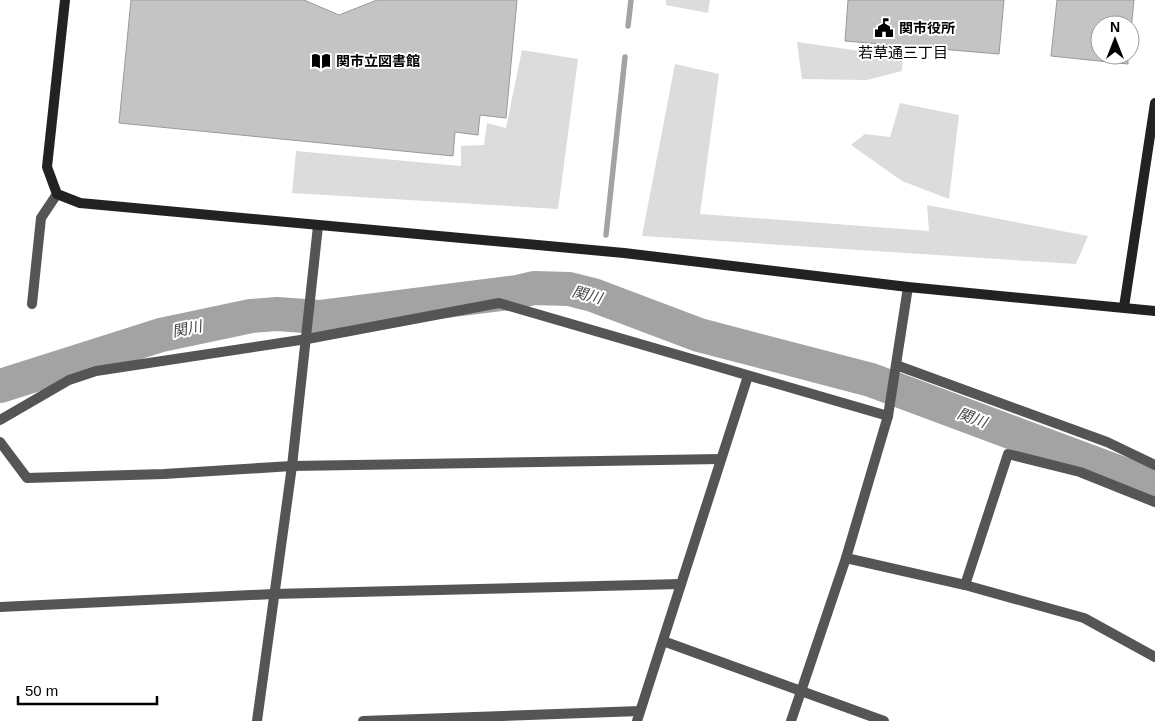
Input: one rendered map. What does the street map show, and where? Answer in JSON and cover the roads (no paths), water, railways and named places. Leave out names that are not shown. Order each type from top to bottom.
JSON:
[{"type":"street","points":[[65,0],[47,167],[57,194],[80,203],[624,253],[908,287],[1155,311]]},
{"type":"street","points":[[1124,307],[1155,103]]},
{"type":"street","points":[[32,304],[41,218],[57,194]]},
{"type":"street","points":[[257,721],[292,466],[318,226]]},
{"type":"street","points":[[791,721],[846,558],[888,415],[908,287]]},
{"type":"street","points":[[0,420],[69,380],[96,371],[307,339],[500,303],[888,415]]},
{"type":"street","points":[[896,366],[1107,442],[1155,464]]},
{"type":"street","points":[[363,721],[638,716],[748,376]]},
{"type":"street","points":[[0,442],[27,478],[164,474],[292,466],[721,459]]},
{"type":"street","points":[[965,585],[1008,454],[1080,472],[1155,502]]},
{"type":"street","points":[[846,558],[965,585],[1084,618],[1155,657]]},
{"type":"street","points":[[0,606],[273,594],[681,584]]},
{"type":"street","points":[[663,641],[884,721]]},
{"type":"waterway","points":[[628,26],[631,0]]},
{"type":"waterway","points":[[606,235],[625,57]]},
{"type":"waterway","name":"関川","points":[[0,386],[161,335],[251,316],[277,314],[319,317],[517,292],[534,288],[569,289],[593,295],[699,335],[871,380],[1155,486]]},
{"type":"place","name":"関市役所","points":[[884,28]]},
{"type":"place","name":"関市立図書館","points":[[321,61]]},
{"type":"district","name":"若草通三丁目","points":[[903,53]]}]
